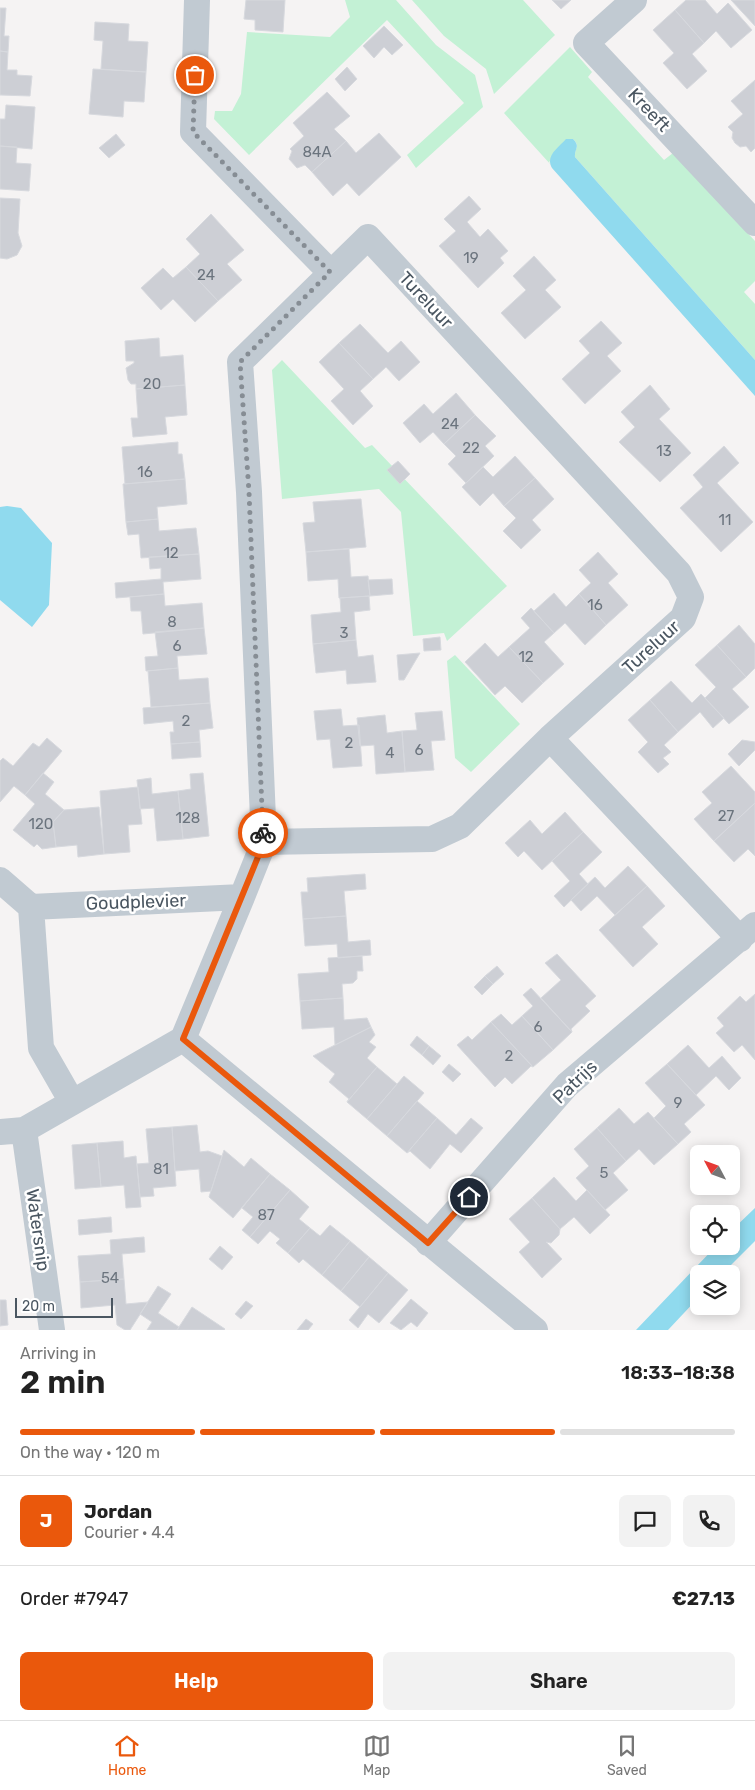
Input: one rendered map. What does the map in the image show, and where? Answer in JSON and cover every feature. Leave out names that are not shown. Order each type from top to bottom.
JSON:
[{"type":"street","points":[[12,1131],[72,1102],[183,1039],[264,842],[249,492],[240,362],[330,272],[193,132],[197,0]]},
{"type":"street","name":"Kreeft","points":[[634,0],[586,43],[755,223]]},
{"type":"street","name":"Tureluur","points":[[264,842],[432,839],[460,826],[550,738],[683,618],[691,597],[679,573],[368,236],[330,272]]},
{"type":"street","name":"Patrijs","points":[[428,1243],[567,1085],[748,932],[550,738]]},
{"type":"street","points":[[0,880],[31,907],[41,1048],[72,1102]]},
{"type":"street","name":"Goudplevier","points":[[31,907],[242,898]]},
{"type":"street","points":[[183,1039],[535,1330]]},
{"type":"street","name":"Watersnip","points":[[12,1131],[52,1330]]},
{"type":"green space","points":[[345,0],[396,0],[436,45],[475,75],[483,107],[416,168],[407,155],[464,103],[387,20],[249,155],[214,119],[215,111],[232,111],[241,94],[247,32],[330,37],[350,17]]},
{"type":"green space","points":[[412,0],[523,0],[555,35],[494,94],[486,69],[444,36]]},
{"type":"green space","points":[[570,47],[592,72],[588,77],[664,160],[673,153],[755,241],[755,281],[744,292],[755,304],[755,360],[575,157],[577,146],[573,139],[549,162],[551,165],[504,113]]},
{"type":"green space","points":[[282,360],[365,448],[372,445],[507,586],[447,641],[444,633],[413,636],[401,512],[379,489],[282,499],[272,370]]},
{"type":"green space","points":[[455,655],[520,724],[471,772],[455,758],[447,661]]},
{"type":"water","points":[[566,139],[573,139],[577,146],[575,157],[755,360],[755,396],[552,168],[550,164],[551,156]]},
{"type":"water","points":[[0,507],[21,508],[52,543],[49,605],[32,627],[0,600]]},
{"type":"water","points":[[755,1208],[755,1241],[731,1265],[698,1265],[707,1255],[740,1255],[740,1222]]},
{"type":"water","points":[[690,1273],[690,1307],[668,1330],[636,1330]]},
{"type":"building","points":[[246,0],[285,0],[283,32],[255,30],[255,20],[244,19]]},
{"type":"building","points":[[552,0],[571,0],[561,9]]},
{"type":"building","points":[[686,0],[705,0],[717,14],[728,3],[752,30],[731,48],[716,31],[704,43],[675,10]]},
{"type":"building","points":[[731,0],[755,0],[755,26]]},
{"type":"building","points":[[0,8],[6,8],[4,36],[9,36],[8,52],[0,51]]},
{"type":"building","points":[[675,10],[704,43],[692,54],[707,71],[687,89],[663,63],[674,53],[653,30]]},
{"type":"building","points":[[95,22],[129,24],[128,41],[148,42],[146,72],[101,69],[103,41],[94,40]]},
{"type":"building","points":[[384,26],[403,45],[392,55],[384,47],[374,58],[363,46]]},
{"type":"building","points":[[0,51],[8,52],[7,70],[17,70],[17,75],[32,76],[30,96],[0,95]]},
{"type":"building","points":[[347,67],[357,79],[345,91],[335,79]]},
{"type":"building","points":[[93,69],[146,72],[144,102],[124,101],[123,117],[89,114]]},
{"type":"building","points":[[755,80],[755,148],[751,152],[746,146],[740,147],[735,143],[732,138],[733,132],[728,127],[743,114],[731,101]]},
{"type":"building","points":[[327,92],[350,116],[334,129],[346,141],[312,172],[305,165],[297,168],[289,159],[292,151],[290,149],[304,136],[293,123]]},
{"type":"building","points":[[6,105],[35,107],[32,149],[0,146],[0,119],[5,119]]},
{"type":"building","points":[[379,133],[401,157],[359,196],[347,183],[333,196],[312,172],[346,141],[356,153]]},
{"type":"building","points":[[116,134],[125,145],[109,158],[99,148]]},
{"type":"building","points":[[0,146],[17,147],[16,163],[31,164],[29,191],[0,189]]},
{"type":"building","points":[[469,196],[481,209],[467,222],[480,237],[488,229],[508,251],[500,258],[504,263],[478,288],[439,246],[456,231],[444,219]]},
{"type":"building","points":[[0,198],[20,199],[18,233],[22,246],[17,255],[7,259],[0,258]]},
{"type":"building","points":[[211,214],[244,250],[227,264],[242,280],[218,301],[186,267],[200,254],[186,239]]},
{"type":"building","points":[[534,256],[556,280],[545,290],[561,307],[525,339],[501,313],[526,290],[513,276]]},
{"type":"building","points":[[186,267],[218,301],[195,322],[173,299],[161,310],[141,288],[163,268],[173,278]]},
{"type":"building","points":[[601,321],[622,343],[607,356],[621,371],[585,404],[562,379],[590,353],[579,341]]},
{"type":"building","points":[[360,324],[388,353],[401,341],[420,362],[399,381],[386,367],[373,379],[339,343]]},
{"type":"building","points":[[159,338],[160,357],[183,355],[185,385],[136,389],[136,384],[131,384],[128,380],[126,368],[134,363],[134,361],[126,361],[125,341]]},
{"type":"building","points":[[339,343],[373,379],[360,391],[373,406],[353,425],[331,401],[344,389],[319,362]]},
{"type":"building","points":[[185,385],[187,415],[165,417],[167,434],[133,437],[131,418],[138,418],[136,389]]},
{"type":"building","points":[[650,385],[670,409],[659,419],[691,453],[660,482],[619,442],[635,427],[621,412]]},
{"type":"building","points":[[456,393],[475,415],[444,444],[433,432],[420,443],[403,423],[424,404],[433,414]]},
{"type":"building","points":[[475,415],[496,436],[485,446],[494,456],[466,483],[448,464],[456,456],[444,444]]},
{"type":"building","points":[[178,442],[178,454],[182,454],[185,479],[125,484],[122,447]]},
{"type":"building","points":[[724,446],[739,463],[717,483],[753,522],[721,552],[680,508],[703,487],[693,475]]},
{"type":"building","points":[[515,456],[535,478],[504,506],[493,493],[480,506],[462,487],[483,467],[493,477]]},
{"type":"building","points":[[398,461],[410,474],[400,484],[387,470]]},
{"type":"building","points":[[535,478],[554,499],[532,520],[541,530],[521,549],[503,531],[516,518],[504,506]]},
{"type":"building","points":[[185,479],[187,504],[157,507],[158,519],[126,522],[123,484]]},
{"type":"building","points":[[361,499],[366,547],[306,552],[303,523],[315,522],[313,502]]},
{"type":"building","points":[[158,519],[159,531],[196,528],[199,554],[141,558],[139,534],[128,535],[126,522]]},
{"type":"building","points":[[349,549],[351,577],[368,576],[370,596],[339,598],[338,579],[308,581],[306,552]]},
{"type":"building","points":[[598,552],[618,574],[608,583],[628,605],[606,625],[579,594],[591,583],[579,570]]},
{"type":"building","points":[[199,554],[201,579],[163,582],[164,594],[116,598],[115,583],[161,579],[161,568],[150,569],[149,557]]},
{"type":"building","points":[[392,579],[393,594],[370,596],[368,580]]},
{"type":"building","points":[[554,593],[566,607],[579,594],[606,625],[585,645],[565,623],[554,633],[534,611]]},
{"type":"building","points":[[164,594],[165,606],[202,603],[204,628],[143,634],[141,611],[131,611],[130,597]]},
{"type":"building","points":[[369,596],[370,610],[354,612],[356,640],[313,644],[311,615],[341,612],[340,598]]},
{"type":"building","points":[[531,608],[554,633],[544,642],[564,664],[543,683],[509,647],[530,628],[521,618]]},
{"type":"building","points":[[739,625],[755,644],[755,668],[746,677],[717,645]]},
{"type":"building","points":[[204,628],[207,654],[177,656],[178,668],[146,671],[145,657],[158,656],[155,632]]},
{"type":"building","points":[[440,637],[441,650],[424,651],[423,639]]},
{"type":"building","points":[[356,640],[358,657],[373,655],[376,682],[347,684],[346,670],[316,673],[313,644]]},
{"type":"building","points":[[485,643],[498,657],[509,647],[543,683],[522,703],[505,686],[495,695],[465,662]]},
{"type":"building","points":[[717,645],[746,677],[732,689],[749,707],[729,724],[705,698],[716,687],[695,665]]},
{"type":"building","points":[[420,653],[404,680],[399,680],[397,655]]},
{"type":"building","points":[[178,668],[179,680],[208,678],[210,703],[151,707],[148,671]]},
{"type":"building","points":[[671,681],[692,703],[701,694],[724,718],[713,728],[700,712],[678,732],[650,700]]},
{"type":"building","points":[[650,700],[678,732],[664,745],[671,752],[663,758],[669,764],[658,773],[638,752],[648,742],[628,720]]},
{"type":"building","points":[[210,703],[213,728],[199,730],[200,742],[171,744],[170,732],[174,732],[173,721],[144,724],[143,708]]},
{"type":"building","points":[[341,709],[343,726],[359,725],[362,766],[333,768],[330,739],[317,740],[314,711]]},
{"type":"building","points":[[442,711],[445,740],[431,741],[434,770],[405,772],[402,731],[417,730],[415,713]]},
{"type":"building","points":[[385,715],[387,733],[402,731],[405,772],[376,774],[374,745],[360,746],[357,718]]},
{"type":"building","points":[[47,738],[62,751],[25,795],[14,786],[0,802],[0,761],[3,758],[13,766],[33,743],[39,747]]},
{"type":"building","points":[[742,740],[755,742],[755,750],[739,766],[728,754]]},
{"type":"building","points":[[200,742],[201,757],[172,759],[171,744]]},
{"type":"building","points":[[731,766],[755,792],[755,803],[714,841],[694,819],[712,803],[702,792]]},
{"type":"building","points":[[43,773],[54,782],[45,794],[64,810],[53,822],[56,847],[42,849],[37,844],[34,847],[13,830],[35,804],[25,795]]},
{"type":"building","points":[[203,773],[209,836],[183,839],[178,791],[191,789],[190,774]]},
{"type":"building","points":[[151,778],[152,794],[178,791],[183,839],[157,841],[154,808],[140,809],[137,780]]},
{"type":"building","points":[[138,787],[142,824],[128,825],[130,852],[104,854],[100,791]]},
{"type":"building","points":[[755,803],[755,856],[748,849],[734,862],[714,841]]},
{"type":"building","points":[[99,807],[104,854],[78,857],[77,845],[56,847],[53,822],[64,810]]},
{"type":"building","points":[[565,812],[583,832],[542,870],[524,851],[518,857],[505,843],[530,820],[542,834]]},
{"type":"building","points":[[583,832],[602,852],[579,874],[588,884],[564,907],[554,896],[570,881],[552,861]]},
{"type":"building","points":[[628,866],[647,886],[615,915],[597,896],[581,911],[571,900],[595,877],[605,888]]},
{"type":"building","points":[[365,874],[366,889],[344,891],[346,916],[303,919],[301,892],[308,892],[307,878]]},
{"type":"building","points":[[647,886],[665,906],[642,927],[658,944],[633,967],[599,930]]},
{"type":"building","points":[[346,916],[348,942],[370,940],[371,955],[338,958],[337,944],[305,946],[303,919]]},
{"type":"building","points":[[557,954],[596,996],[585,1006],[590,1011],[571,1029],[572,1032],[541,998],[561,980],[545,963]]},
{"type":"building","points":[[362,956],[363,971],[357,971],[357,979],[353,983],[342,984],[343,998],[300,1001],[298,974],[329,972],[328,958]]},
{"type":"building","points":[[497,966],[504,974],[493,984],[485,976]]},
{"type":"building","points":[[485,976],[493,984],[482,995],[474,987]]},
{"type":"building","points":[[531,988],[572,1032],[553,1050],[522,1016],[533,1006],[523,995]]},
{"type":"building","points":[[755,994],[755,1060],[742,1045],[734,1052],[716,1033],[724,1026],[717,1018],[740,996],[746,1002]]},
{"type":"building","points":[[343,998],[344,1020],[367,1018],[371,1027],[335,1045],[334,1027],[302,1029],[300,1001]]},
{"type":"building","points":[[501,1014],[512,1025],[522,1016],[553,1050],[533,1067],[491,1022]]},
{"type":"building","points":[[491,1022],[533,1067],[531,1066],[512,1084],[505,1077],[495,1087],[457,1045],[468,1036],[472,1040]]},
{"type":"building","points":[[371,1027],[375,1035],[369,1042],[376,1047],[367,1058],[377,1067],[347,1102],[349,1099],[329,1082],[335,1074],[313,1056]]},
{"type":"building","points":[[417,1036],[429,1046],[422,1055],[410,1045]]},
{"type":"building","points":[[688,1045],[709,1068],[722,1056],[741,1078],[729,1090],[716,1076],[696,1095],[667,1064]]},
{"type":"building","points":[[429,1046],[441,1056],[433,1065],[422,1055]]},
{"type":"building","points":[[449,1064],[461,1074],[453,1082],[442,1072]]},
{"type":"building","points":[[667,1064],[705,1105],[684,1124],[691,1132],[678,1144],[654,1118],[666,1106],[645,1083]]},
{"type":"building","points":[[377,1067],[397,1084],[367,1119],[347,1102]]},
{"type":"building","points":[[404,1076],[424,1093],[387,1136],[367,1119]]},
{"type":"building","points":[[417,1101],[437,1118],[407,1153],[387,1136]]},
{"type":"building","points":[[619,1108],[634,1124],[648,1112],[678,1144],[654,1165],[639,1149],[626,1161],[597,1128]]},
{"type":"building","points":[[437,1118],[456,1135],[471,1118],[483,1128],[461,1153],[450,1144],[430,1169],[410,1151],[407,1153]]},
{"type":"building","points":[[197,1125],[200,1152],[208,1151],[222,1156],[211,1191],[201,1192],[199,1169],[175,1171],[172,1127]]},
{"type":"building","points":[[172,1127],[176,1186],[153,1188],[154,1196],[140,1197],[137,1164],[149,1163],[146,1129]]},
{"type":"building","points":[[597,1128],[626,1161],[613,1173],[628,1190],[605,1210],[576,1178],[589,1166],[574,1149]]},
{"type":"building","points":[[123,1141],[124,1158],[136,1156],[141,1207],[126,1208],[124,1185],[101,1187],[97,1143]]},
{"type":"building","points":[[97,1143],[101,1187],[75,1189],[72,1145]]},
{"type":"building","points":[[224,1150],[244,1167],[251,1158],[270,1174],[233,1218],[209,1197]]},
{"type":"building","points":[[270,1174],[290,1190],[250,1237],[242,1230],[253,1217],[242,1208]]},
{"type":"building","points":[[554,1177],[576,1201],[587,1190],[610,1215],[590,1234],[574,1217],[560,1229],[532,1198]]},
{"type":"building","points":[[290,1190],[309,1207],[299,1219],[310,1228],[288,1253],[276,1243],[280,1239],[270,1231],[258,1244],[250,1237]]},
{"type":"building","points":[[532,1198],[560,1229],[559,1235],[551,1243],[546,1242],[562,1259],[542,1278],[519,1252],[530,1242],[509,1219]]},
{"type":"building","points":[[111,1217],[112,1232],[79,1235],[78,1220]]},
{"type":"building","points":[[330,1225],[350,1241],[322,1275],[303,1259],[299,1263],[288,1253],[310,1228],[320,1236]]},
{"type":"building","points":[[144,1237],[145,1252],[122,1254],[124,1279],[80,1282],[78,1256],[111,1254],[110,1240]]},
{"type":"building","points":[[350,1241],[369,1257],[341,1291],[322,1275]]},
{"type":"building","points":[[220,1246],[233,1257],[222,1270],[209,1259]]},
{"type":"building","points":[[369,1257],[388,1273],[360,1307],[341,1291]]},
{"type":"building","points":[[388,1273],[408,1290],[379,1323],[368,1314],[358,1328],[349,1320]]},
{"type":"building","points":[[124,1279],[126,1304],[148,1302],[130,1330],[125,1330],[117,1325],[115,1305],[81,1308],[80,1282]]},
{"type":"building","points":[[158,1286],[171,1294],[158,1313],[179,1327],[177,1330],[147,1330],[152,1322],[140,1314]]},
{"type":"building","points":[[411,1299],[428,1313],[417,1327],[411,1322],[401,1330],[390,1323]]},
{"type":"building","points":[[0,1300],[6,1300],[8,1325],[0,1326]]},
{"type":"building","points":[[246,1301],[253,1306],[241,1319],[235,1314]]},
{"type":"building","points":[[192,1307],[225,1329],[177,1330]]},
{"type":"building","points":[[306,1319],[313,1324],[308,1330],[297,1330]]},
{"type":"way so far","points":[[195,75],[193,132],[330,272],[240,362],[249,492],[263,833]]},
{"type":"route","points":[[263,833],[264,842],[183,1039],[428,1243],[469,1197]]}]
